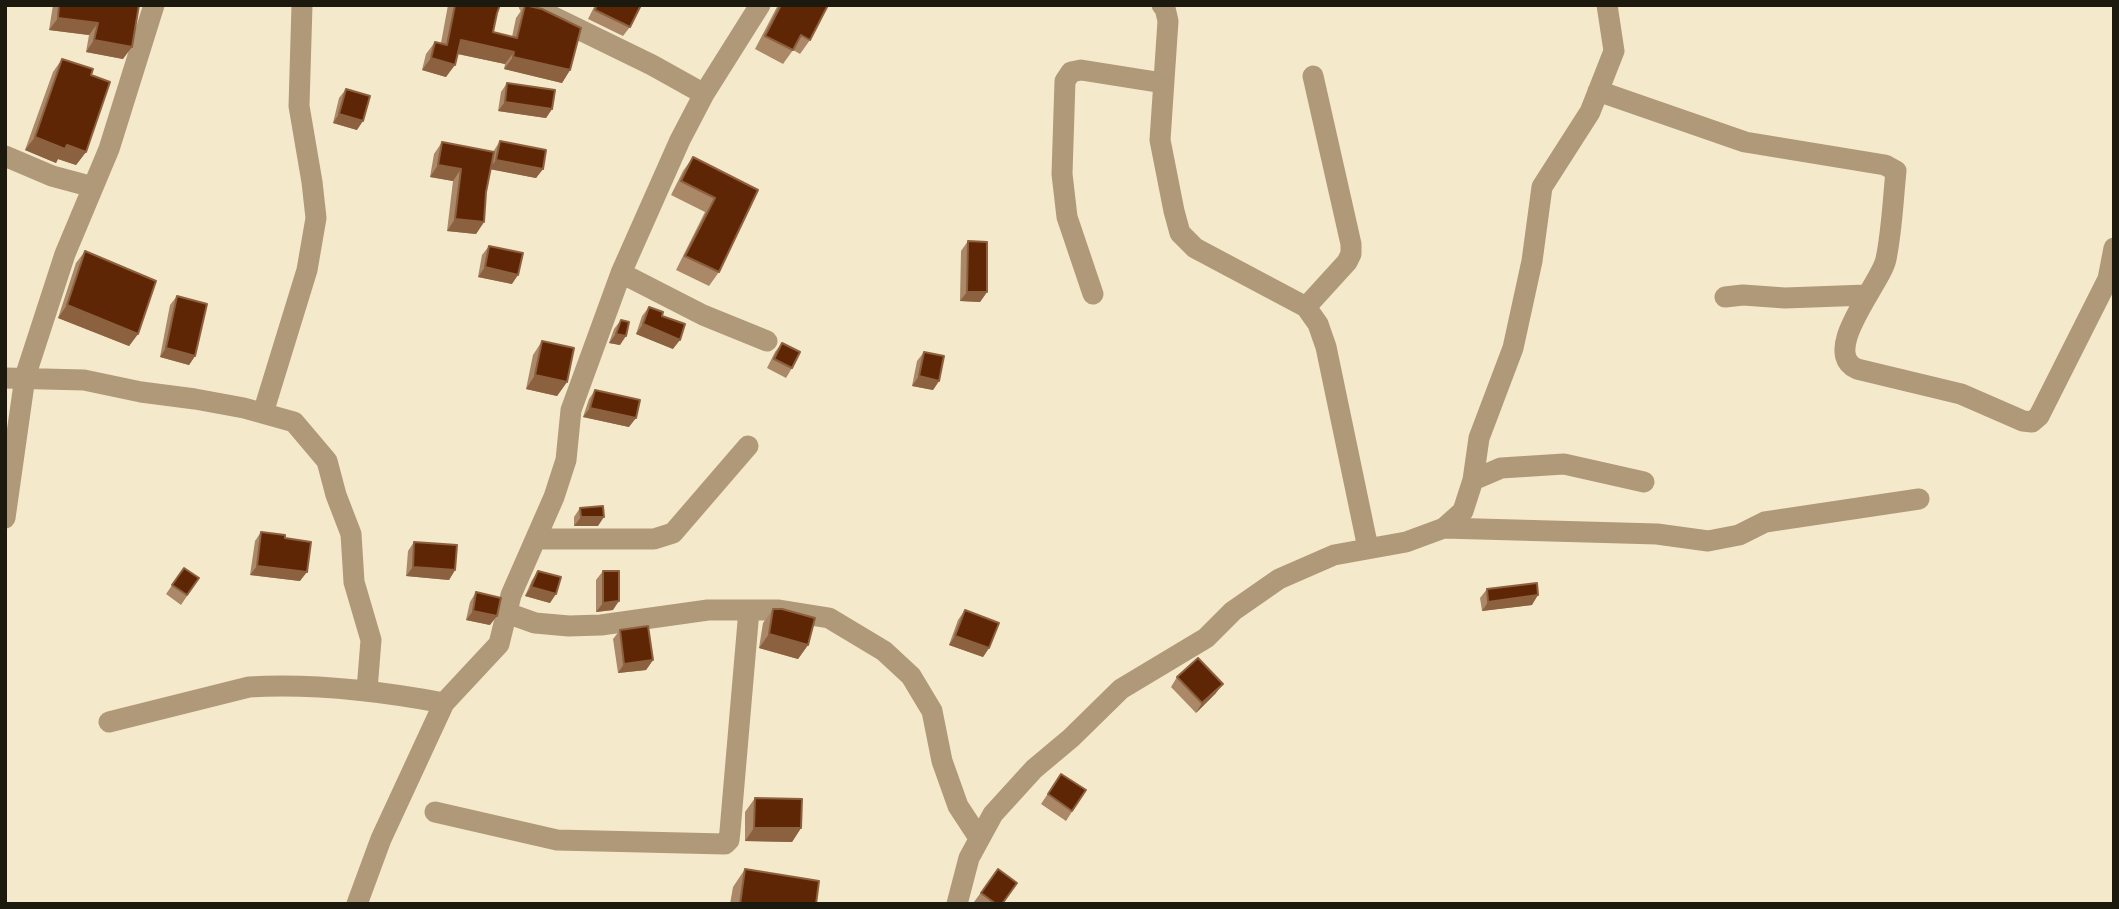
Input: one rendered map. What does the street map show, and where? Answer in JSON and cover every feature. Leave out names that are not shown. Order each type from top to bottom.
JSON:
[{"type":"street","points":[[5,518],[15,378],[109,149],[154,5]]},
{"type":"street","points":[[263,413],[307,271],[316,218],[299,106],[302,5]]},
{"type":"street","points":[[529,5],[652,65],[704,94]]},
{"type":"street","points":[[357,904],[381,839],[444,703],[499,644],[511,595],[566,460],[572,410],[621,273],[704,94],[760,5]]},
{"type":"street","points":[[1162,5],[1168,21],[1160,140],[1180,233],[1195,248],[1306,307],[1318,324],[1326,347],[1368,548]]},
{"type":"street","points":[[957,904],[969,858],[993,814],[1034,769],[1071,738],[1121,689],[1206,638],[1233,611],[1279,579],[1334,555],[1406,542],[1444,528],[1463,512],[1473,480],[1479,438],[1513,348],[1532,261],[1542,187],[1590,112],[1614,51],[1607,5]]},
{"type":"street","points":[[1093,294],[1067,217],[1062,174],[1065,81],[1071,72],[1082,70],[1163,83]]},
{"type":"street","points":[[1306,307],[1347,262],[1351,244],[1313,76]]},
{"type":"street","points":[[1598,91],[1745,142],[1885,165],[1896,171],[1886,262],[1852,323],[1844,353],[1848,365],[1961,394],[2023,421],[2032,422],[2039,416],[2108,279],[2114,248]]},
{"type":"street","points":[[5,156],[52,176],[93,187]]},
{"type":"street","points":[[621,273],[703,315],[767,341]]},
{"type":"street","points":[[1725,298],[1743,295],[1785,298],[1867,295]]},
{"type":"street","points":[[15,378],[83,380],[141,393],[195,399],[294,422],[327,461],[351,534],[354,582],[371,640],[367,690]]},
{"type":"street","points":[[536,539],[654,540],[673,533],[748,446]]},
{"type":"street","points":[[1473,480],[1502,468],[1564,464],[1644,482]]},
{"type":"street","points":[[1444,528],[1657,534],[1707,541],[1739,535],[1765,523],[1919,499]]},
{"type":"street","points":[[507,613],[535,623],[569,626],[601,625],[708,610],[779,610],[829,618],[884,651],[911,676],[932,711],[942,761],[958,806],[979,838]]},
{"type":"street","points":[[435,812],[557,840],[725,844],[729,840],[730,831],[749,610]]},
{"type":"street","points":[[109,722],[249,687],[367,690],[444,703]]},
{"type":"building","points":[[59,5],[139,5],[132,47],[94,40],[98,23],[58,18]]},
{"type":"building","points":[[455,5],[500,5],[493,32],[517,38],[525,5],[542,9],[581,28],[570,70],[513,57],[514,52],[461,40],[455,65],[431,58],[435,42],[447,45]]},
{"type":"building","points":[[597,5],[640,7],[630,27],[595,10]]},
{"type":"building","points":[[781,5],[828,5],[810,40],[801,35],[793,50],[765,36]]},
{"type":"building","points":[[62,59],[93,69],[91,75],[110,82],[86,152],[67,145],[65,149],[35,137]]},
{"type":"building","points":[[507,83],[555,90],[552,109],[505,102]]},
{"type":"building","points":[[346,89],[370,96],[363,121],[339,114]]},
{"type":"building","points":[[500,141],[546,150],[543,169],[496,160]]},
{"type":"building","points":[[442,142],[494,152],[486,192],[484,222],[455,219],[461,169],[438,165]]},
{"type":"building","points":[[693,157],[758,190],[719,272],[685,256],[715,198],[681,181]]},
{"type":"building","points":[[968,241],[987,242],[987,292],[967,292]]},
{"type":"building","points":[[489,246],[523,253],[518,275],[485,267]]},
{"type":"building","points":[[85,251],[156,281],[138,334],[67,305]]},
{"type":"building","points":[[177,296],[207,304],[195,356],[166,348]]},
{"type":"building","points":[[649,307],[663,312],[662,316],[685,324],[680,340],[643,324]]},
{"type":"building","points":[[621,320],[629,322],[626,336],[616,334]]},
{"type":"building","points":[[542,341],[574,348],[567,382],[535,375]]},
{"type":"building","points":[[782,343],[800,352],[792,368],[774,359]]},
{"type":"building","points":[[924,352],[944,356],[939,381],[919,376]]},
{"type":"building","points":[[595,390],[640,400],[636,418],[590,408]]},
{"type":"building","points":[[603,506],[604,517],[581,517],[580,508]]},
{"type":"building","points":[[261,532],[311,542],[307,572],[257,566]]},
{"type":"building","points":[[414,542],[457,545],[455,570],[413,567]]},
{"type":"building","points":[[184,568],[199,578],[187,595],[172,585]]},
{"type":"building","points":[[538,571],[561,577],[556,594],[531,587]]},
{"type":"building","points":[[603,571],[619,571],[619,601],[603,603]]},
{"type":"building","points":[[1537,583],[1538,595],[1488,602],[1487,589]]},
{"type":"building","points":[[476,592],[501,598],[497,616],[473,611]]},
{"type":"building","points":[[773,609],[815,618],[808,645],[769,634]]},
{"type":"building","points":[[965,610],[999,623],[989,648],[955,636]]},
{"type":"building","points":[[648,626],[653,660],[624,664],[620,630]]},
{"type":"building","points":[[1198,658],[1223,684],[1202,703],[1177,677]]},
{"type":"building","points":[[1061,774],[1086,790],[1072,811],[1048,794]]},
{"type":"building","points":[[755,798],[802,799],[801,828],[754,828]]},
{"type":"building","points":[[745,869],[819,881],[816,904],[740,904]]},
{"type":"building","points":[[998,869],[1017,883],[1002,904],[996,904],[981,893]]}]
